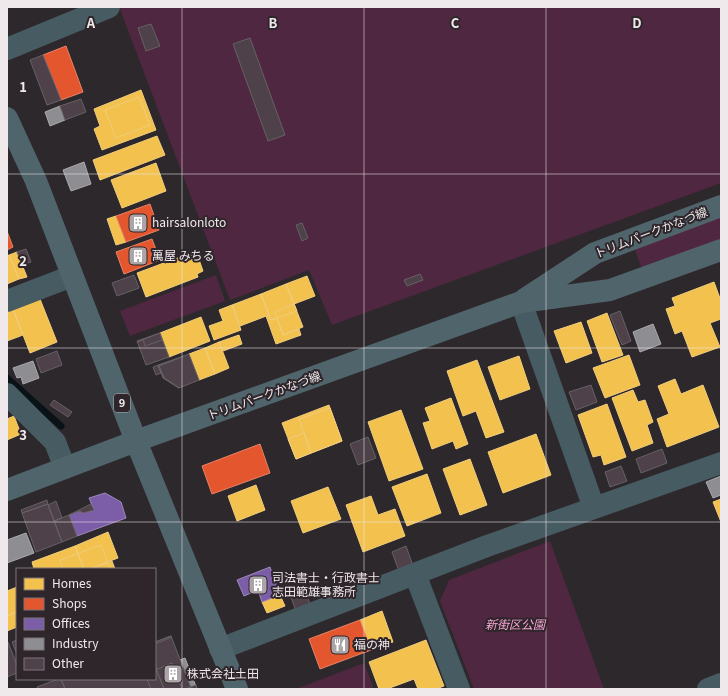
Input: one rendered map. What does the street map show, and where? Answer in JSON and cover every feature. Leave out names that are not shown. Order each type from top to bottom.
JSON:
[{"type":"main road","name":"9","points":[[7,118],[36,181],[136,441],[237,689]]},
{"type":"main road","name":"トリムパークかなづ線","points":[[521,302],[595,253],[721,206]]},
{"type":"main road","name":"トリムパークかなづ線","points":[[7,490],[136,441],[521,302],[610,290],[721,250]]},
{"type":"street","points":[[7,49],[109,7]]},
{"type":"street","points":[[7,301],[72,276]]},
{"type":"street","points":[[521,302],[594,508]]},
{"type":"street","points":[[7,394],[55,442],[65,468]]},
{"type":"street","points":[[220,649],[415,574],[721,463]]},
{"type":"street","points":[[415,574],[459,689]]},
{"type":"street","points":[[708,689],[721,684]]},
{"type":"green space","points":[[124,7],[721,7],[721,183],[332,325],[309,270],[230,300],[120,9]]},
{"type":"green space","points":[[721,215],[721,243],[643,272],[634,247]]},
{"type":"green space","points":[[216,275],[225,301],[130,336],[120,311]]},
{"type":"green space","name":"新街区公園","points":[[550,541],[604,689],[474,689],[440,601],[449,580]]},
{"type":"green space","points":[[364,663],[374,689],[296,689]]},
{"type":"building: Homes","points":[[141,90],[156,130],[102,150],[94,129],[100,126],[94,109]]},
{"type":"building: Homes","points":[[139,97],[150,125],[116,138],[105,110]]},
{"type":"building: Homes","points":[[157,136],[165,155],[100,180],[93,160]]},
{"type":"building: Homes","points":[[156,163],[166,191],[122,208],[111,180]]},
{"type":"building: Homes","points":[[116,216],[126,242],[116,245],[107,219]]},
{"type":"building: Homes","points":[[196,251],[203,271],[197,274],[198,277],[146,297],[137,273]]},
{"type":"building: Homes","points":[[17,252],[27,277],[19,279],[9,255]]},
{"type":"building: Homes","points":[[9,255],[19,279],[7,284],[7,256]]},
{"type":"building: Homes","points":[[307,276],[315,296],[294,304],[286,284]]},
{"type":"building: Homes","points":[[714,282],[721,301],[721,319],[710,323],[720,347],[692,357],[682,331],[675,334],[666,309],[675,306],[672,298]]},
{"type":"building: Homes","points":[[286,284],[297,311],[271,320],[261,294]]},
{"type":"building: Homes","points":[[261,294],[269,315],[240,326],[232,305]]},
{"type":"building: Homes","points":[[40,299],[57,342],[30,353],[13,309]]},
{"type":"building: Homes","points":[[294,304],[303,327],[283,335],[275,312]]},
{"type":"building: Homes","points":[[232,305],[241,330],[214,340],[209,326],[223,321],[219,310]]},
{"type":"building: Homes","points":[[13,309],[23,335],[7,341],[7,312]]},
{"type":"building: Homes","points":[[607,313],[623,355],[602,362],[587,321]]},
{"type":"building: Homes","points":[[269,315],[271,320],[277,318],[283,335],[299,329],[301,335],[276,344],[266,316]]},
{"type":"building: Homes","points":[[201,317],[210,341],[169,357],[160,333]]},
{"type":"building: Homes","points":[[581,322],[592,353],[566,363],[554,331]]},
{"type":"building: Homes","points":[[239,335],[242,344],[223,351],[219,342]]},
{"type":"building: Homes","points":[[219,342],[229,368],[215,374],[205,348]]},
{"type":"building: Homes","points":[[205,348],[215,374],[199,380],[189,354]]},
{"type":"building: Homes","points":[[629,355],[640,385],[605,398],[593,368]]},
{"type":"building: Homes","points":[[519,356],[530,389],[500,400],[488,367]]},
{"type":"building: Homes","points":[[477,360],[504,432],[486,438],[476,411],[463,416],[447,371]]},
{"type":"building: Homes","points":[[675,379],[681,394],[703,385],[719,427],[667,447],[657,419],[669,414],[658,386]]},
{"type":"building: Homes","points":[[633,390],[638,402],[645,400],[653,422],[647,425],[653,443],[632,451],[612,398]]},
{"type":"building: Homes","points":[[451,398],[468,444],[456,449],[453,441],[432,449],[423,423],[430,421],[425,408]]},
{"type":"building: Homes","points":[[607,404],[626,457],[604,465],[601,455],[593,457],[578,415]]},
{"type":"building: Homes","points":[[329,405],[342,441],[296,459],[282,423]]},
{"type":"building: Homes","points":[[330,408],[342,441],[311,453],[299,419]]},
{"type":"building: Homes","points":[[401,410],[423,469],[389,481],[368,422]]},
{"type":"building: Homes","points":[[14,416],[21,434],[7,440],[7,419]]},
{"type":"building: Homes","points":[[304,433],[311,453],[296,459],[288,439]]},
{"type":"building: Homes","points":[[536,434],[551,475],[503,493],[488,452]]},
{"type":"building: Homes","points":[[470,459],[487,505],[460,515],[443,469]]},
{"type":"building: Homes","points":[[427,474],[441,513],[407,526],[392,487]]},
{"type":"building: Homes","points":[[256,485],[265,510],[237,521],[228,496]]},
{"type":"building: Homes","points":[[328,487],[341,519],[303,533],[291,501]]},
{"type":"building: Homes","points":[[371,496],[378,515],[395,509],[405,536],[363,552],[346,505]]},
{"type":"building: Homes","points":[[721,499],[721,522],[713,502]]},
{"type":"building: Homes","points":[[108,532],[118,558],[92,568],[84,568],[75,546]]},
{"type":"building: Homes","points":[[101,545],[110,568],[63,568],[60,560]]},
{"type":"building: Homes","points":[[75,546],[84,568],[34,568],[32,562]]},
{"type":"building: Homes","points":[[112,561],[115,568],[93,568]]},
{"type":"building: Homes","points":[[16,587],[16,612],[7,616],[7,591]]},
{"type":"building: Homes","points":[[280,595],[285,606],[267,613],[262,602]]},
{"type":"building: Homes","points":[[382,611],[393,642],[371,650],[360,620]]},
{"type":"building: Homes","points":[[16,612],[16,627],[7,631],[7,616]]},
{"type":"building: Homes","points":[[426,640],[444,686],[436,689],[418,689],[414,679],[387,689],[379,689],[369,662]]},
{"type":"building: Shops","points":[[66,46],[83,92],[61,100],[43,55]]},
{"type":"building: Shops","name":"hairsalonloto","points":[[150,204],[159,230],[126,242],[116,216]]},
{"type":"building: Shops","points":[[7,231],[13,247],[7,250]]},
{"type":"building: Shops","name":"萬屋 みちる","points":[[152,239],[160,260],[124,274],[116,252]]},
{"type":"building: Shops","points":[[260,444],[270,473],[212,494],[202,466]]},
{"type":"building: Shops","name":"福の神","points":[[360,620],[371,650],[320,669],[309,639]]},
{"type":"building: Offices","points":[[105,493],[121,502],[126,518],[77,536],[69,515],[80,511],[83,513],[94,510],[89,498]]},
{"type":"building: Offices","name":"司法書士・行政書士 志田範雄事務所","points":[[270,567],[280,595],[262,602],[258,590],[244,596],[237,580]]},
{"type":"building: Industry","points":[[60,106],[65,120],[50,126],[45,112]]},
{"type":"building: Industry","points":[[84,162],[91,184],[71,191],[63,170]]},
{"type":"building: Industry","points":[[653,324],[661,344],[640,352],[633,332]]},
{"type":"building: Industry","points":[[33,361],[39,378],[23,384],[21,377],[17,378],[13,368]]},
{"type":"building: Industry","points":[[721,476],[721,495],[713,498],[706,482]]},
{"type":"building: Industry","points":[[26,533],[34,553],[7,563],[7,540]]},
{"type":"building: Industry","name":"株式会社土田","points":[[185,658],[197,689],[151,689],[147,680],[156,680],[156,670]]},
{"type":"building: Other","points":[[151,24],[160,46],[146,51],[138,28]]},
{"type":"building: Other","points":[[250,38],[285,135],[268,141],[233,44]]},
{"type":"building: Other","points":[[43,55],[61,100],[47,105],[30,60]]},
{"type":"building: Other","points":[[81,99],[86,112],[65,120],[60,106]]},
{"type":"building: Other","points":[[302,223],[308,238],[302,241],[296,225]]},
{"type":"building: Other","points":[[26,249],[31,262],[22,265],[17,252]]},
{"type":"building: Other","points":[[420,274],[423,280],[407,286],[404,280]]},
{"type":"building: Other","points":[[134,275],[139,288],[117,296],[112,283]]},
{"type":"building: Other","points":[[620,311],[631,341],[622,345],[610,315]]},
{"type":"building: Other","points":[[160,333],[169,357],[146,365],[137,341]]},
{"type":"building: Other","points":[[160,333],[162,340],[145,346],[143,340]]},
{"type":"building: Other","points":[[57,351],[62,365],[41,373],[36,359]]},
{"type":"building: Other","points":[[189,354],[199,380],[179,388],[164,378],[159,366]]},
{"type":"building: Other","points":[[184,356],[159,366],[164,378],[179,388],[163,378],[158,365]]},
{"type":"building: Other","points":[[158,365],[161,373],[156,375],[153,367]]},
{"type":"building: Other","points":[[591,385],[597,402],[576,410],[569,392]]},
{"type":"building: Other","points":[[54,400],[72,412],[68,417],[50,405]]},
{"type":"building: Other","points":[[368,437],[376,458],[358,465],[350,444]]},
{"type":"building: Other","points":[[662,449],[667,463],[641,473],[636,459]]},
{"type":"building: Other","points":[[621,466],[627,481],[610,487],[605,472]]},
{"type":"building: Other","points":[[47,500],[48,504],[22,513],[21,510]]},
{"type":"building: Other","points":[[56,501],[62,518],[54,521],[48,505]]},
{"type":"building: Other","points":[[48,504],[62,542],[36,552],[22,513]]},
{"type":"building: Other","points":[[91,504],[94,510],[83,513],[80,511],[69,515]]},
{"type":"building: Other","points":[[69,515],[77,536],[62,542],[54,521]]},
{"type":"building: Other","points":[[406,546],[413,566],[399,571],[392,552]]},
{"type":"building: Other","points":[[303,587],[311,606],[296,611],[289,592]]},
{"type":"building: Other","points":[[171,636],[172,637],[156,644],[156,642]]},
{"type":"building: Other","points":[[171,636],[191,688],[164,689],[156,669],[156,642]]},
{"type":"building: Other","points":[[16,640],[16,652],[12,642]]},
{"type":"building: Other","points":[[8,642],[16,662],[16,673],[7,677]]},
{"type":"building: Other","points":[[172,663],[182,689],[151,689],[147,680],[156,680],[156,670]]},
{"type":"building: Other","points":[[156,669],[164,689],[65,689],[61,680],[156,680]]},
{"type":"building: Other","points":[[55,680],[61,680],[65,689],[38,689],[37,687]]},
{"type":"building: Other","points":[[196,685],[197,689],[185,689]]},
{"type":"waterway","points":[[7,378],[61,426]]},
{"type":"place","name":"hairsalonloto","points":[[138,223]]},
{"type":"place","name":"萬屋 みちる","points":[[138,256]]},
{"type":"place","name":"司法書士・行政書士 志田範雄事務所","points":[[258,585]]},
{"type":"place","name":"福の神","points":[[340,645]]},
{"type":"place","name":"株式会社土田","points":[[173,674]]}]
